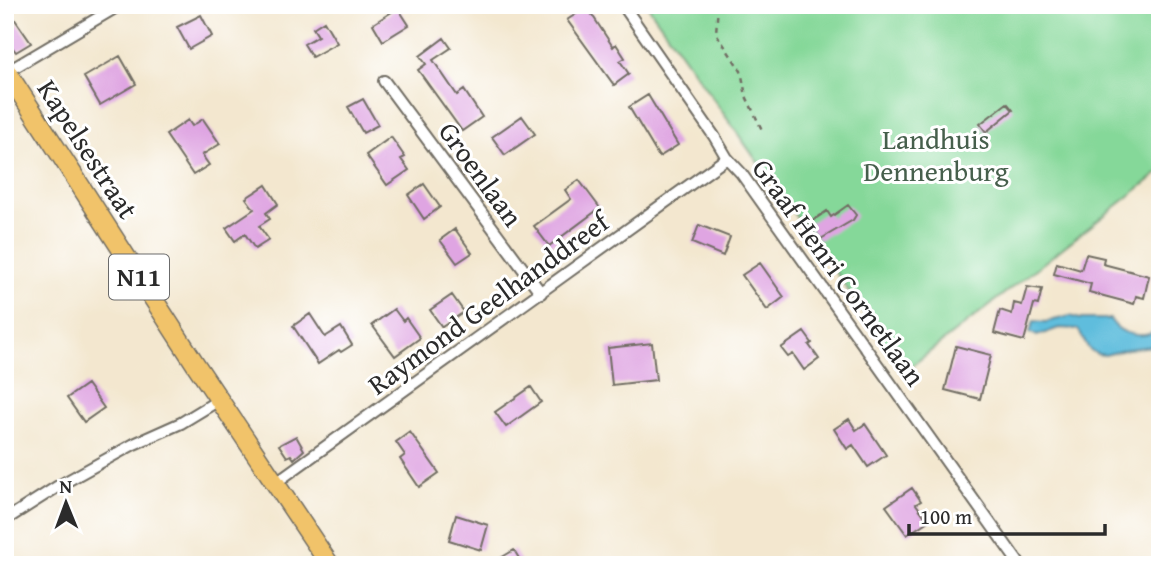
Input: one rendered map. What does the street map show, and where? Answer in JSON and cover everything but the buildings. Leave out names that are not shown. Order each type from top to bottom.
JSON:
[{"type":"main road","name":"Kapelsestraat","points":[[6,71],[219,400],[330,565]]},
{"type":"street","points":[[6,71],[120,5]]},
{"type":"street","name":"Graaf Henri Cornetlaan","points":[[622,5],[714,135],[727,158],[741,173],[1020,565]]},
{"type":"street","name":"Groenlaan","points":[[384,81],[541,293]]},
{"type":"street","name":"Raymond Geelhanddreef","points":[[275,484],[727,158]]},
{"type":"street","points":[[5,520],[60,485],[134,444],[181,423],[219,400]]},
{"type":"path","points":[[719,5],[716,33],[740,71],[746,96],[763,132]]},
{"type":"green space","name":"Landhuis Dennenburg","points":[[647,5],[1160,5],[1160,172],[905,371]]},
{"type":"water","points":[[1070,316],[1080,319],[1110,319],[1114,325],[1132,334],[1146,334],[1160,329],[1160,345],[1105,355],[1089,349],[1078,329],[1059,328],[1037,336],[1030,332],[1034,321],[1046,322]]}]
